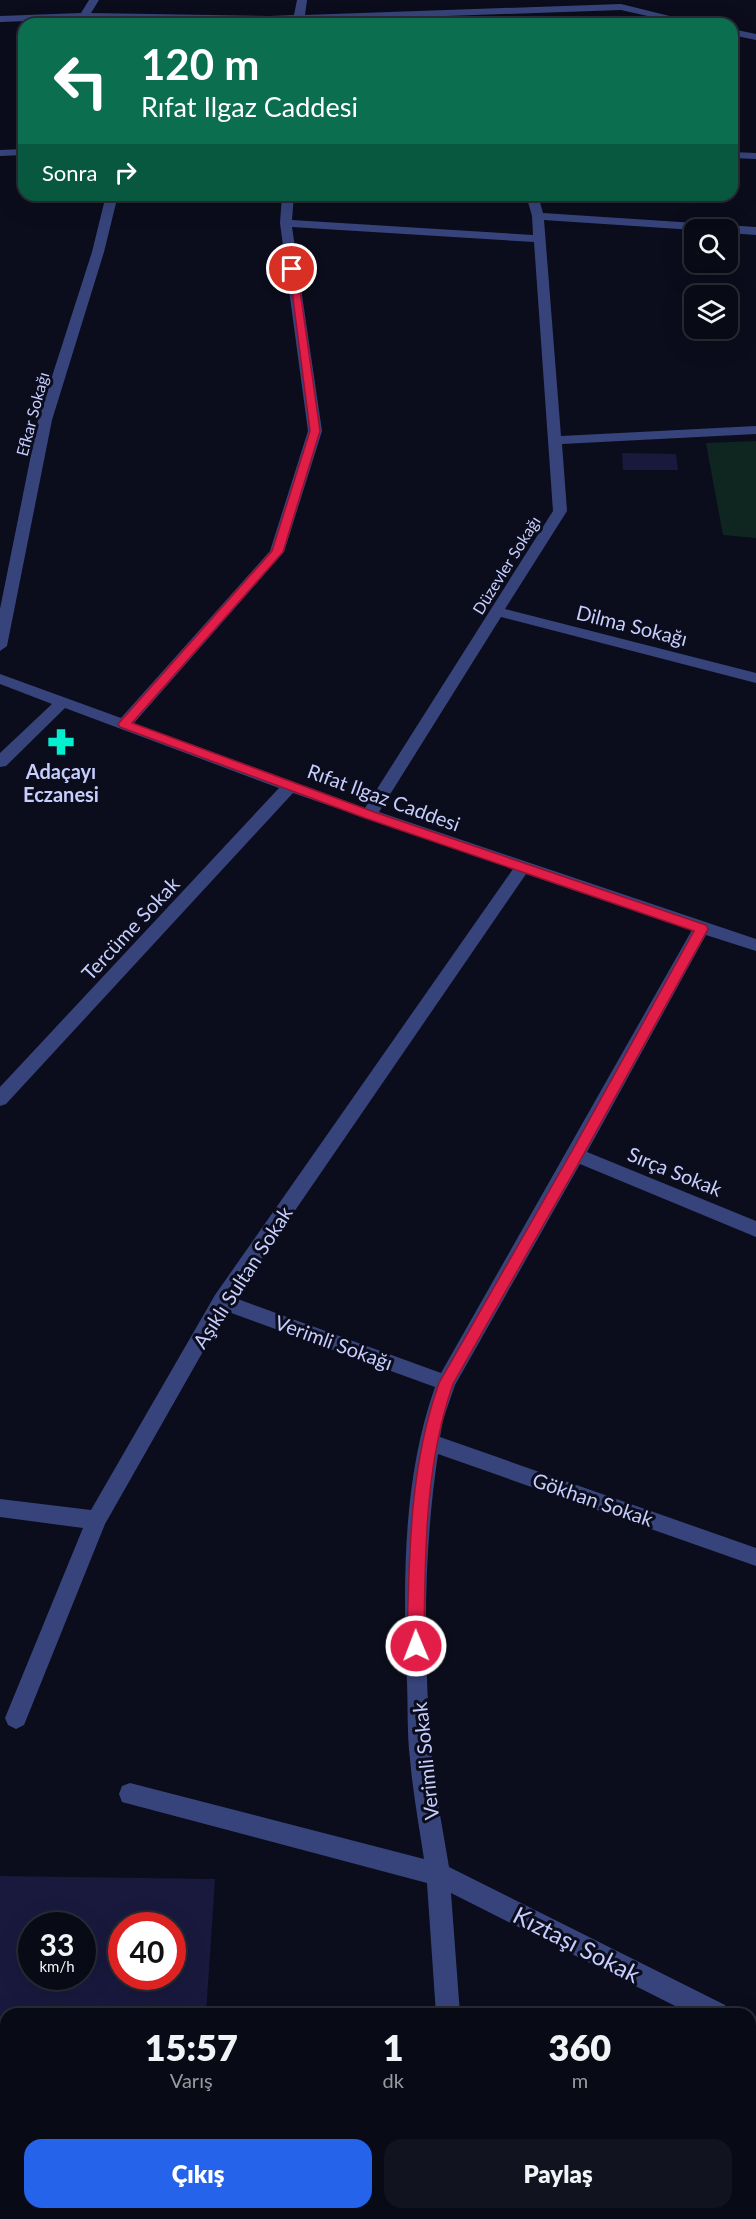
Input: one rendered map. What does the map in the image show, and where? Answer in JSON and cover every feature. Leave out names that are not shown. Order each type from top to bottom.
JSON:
[{"type":"street","points":[[84,16],[94,0]]},
{"type":"street","points":[[299,18],[302,0]]},
{"type":"street","points":[[485,0],[486,18]]},
{"type":"street","points":[[360,18],[622,4],[674,18]]},
{"type":"street","points":[[28,18],[84,16],[170,18]]},
{"type":"street","points":[[0,19],[18,18]]},
{"type":"street","points":[[738,33],[756,37]]},
{"type":"street","points":[[0,153],[18,152]]},
{"type":"street","points":[[738,155],[756,156]]},
{"type":"street","name":"Efkar Sokağı","points":[[0,646],[45,420],[98,252],[111,201]]},
{"type":"street","points":[[124,724],[278,552],[315,431],[286,223],[288,201]]},
{"type":"street","name":"Düzevler Sokağı","points":[[369,815],[560,511],[538,216],[534,201]]},
{"type":"street","points":[[538,216],[756,231]]},
{"type":"street","points":[[286,223],[539,239]]},
{"type":"street","points":[[555,440],[756,430]]},
{"type":"street","name":"Dilma Sokağı","points":[[498,612],[756,678]]},
{"type":"street","name":"Rıfat Ilgaz Caddesi","points":[[0,680],[369,815],[701,929],[756,945]]},
{"type":"street","points":[[0,762],[63,702]]},
{"type":"street","name":"Tercüme Sokak","points":[[0,1100],[290,786]]},
{"type":"street","name":"Aşıklı Sultan Sokak","points":[[16,1718],[96,1520],[222,1301],[522,868]]},
{"type":"street","name":"Verimli Sokak","points":[[448,2008],[438,1874],[421,1759],[415,1623],[418,1529],[433,1420],[446,1383],[701,929]]},
{"type":"street","name":"Sırça Sokak","points":[[576,1155],[756,1229]]},
{"type":"street","name":"Verimli Sokağı","points":[[222,1301],[446,1383]]},
{"type":"street","name":"Gökhan Sokak","points":[[430,1442],[756,1557]]},
{"type":"street","points":[[0,1508],[96,1520]]},
{"type":"street","name":"Kıztaşı Sokak","points":[[130,1794],[438,1874],[704,2008]]},
{"type":"green space","points":[[756,441],[756,538],[723,535],[706,443]]},
{"type":"building","points":[[622,453],[676,454],[678,470],[623,470]]},
{"type":"building","points":[[0,1876],[215,1879],[206,2008],[0,2008]]},
{"type":"place","name":"Adaçayı Eczanesi","points":[[61,742]]},
{"type":"route","points":[[292,269],[315,431],[278,552],[124,724],[369,815],[701,929],[446,1383],[433,1420],[418,1529],[416,1646]]}]
